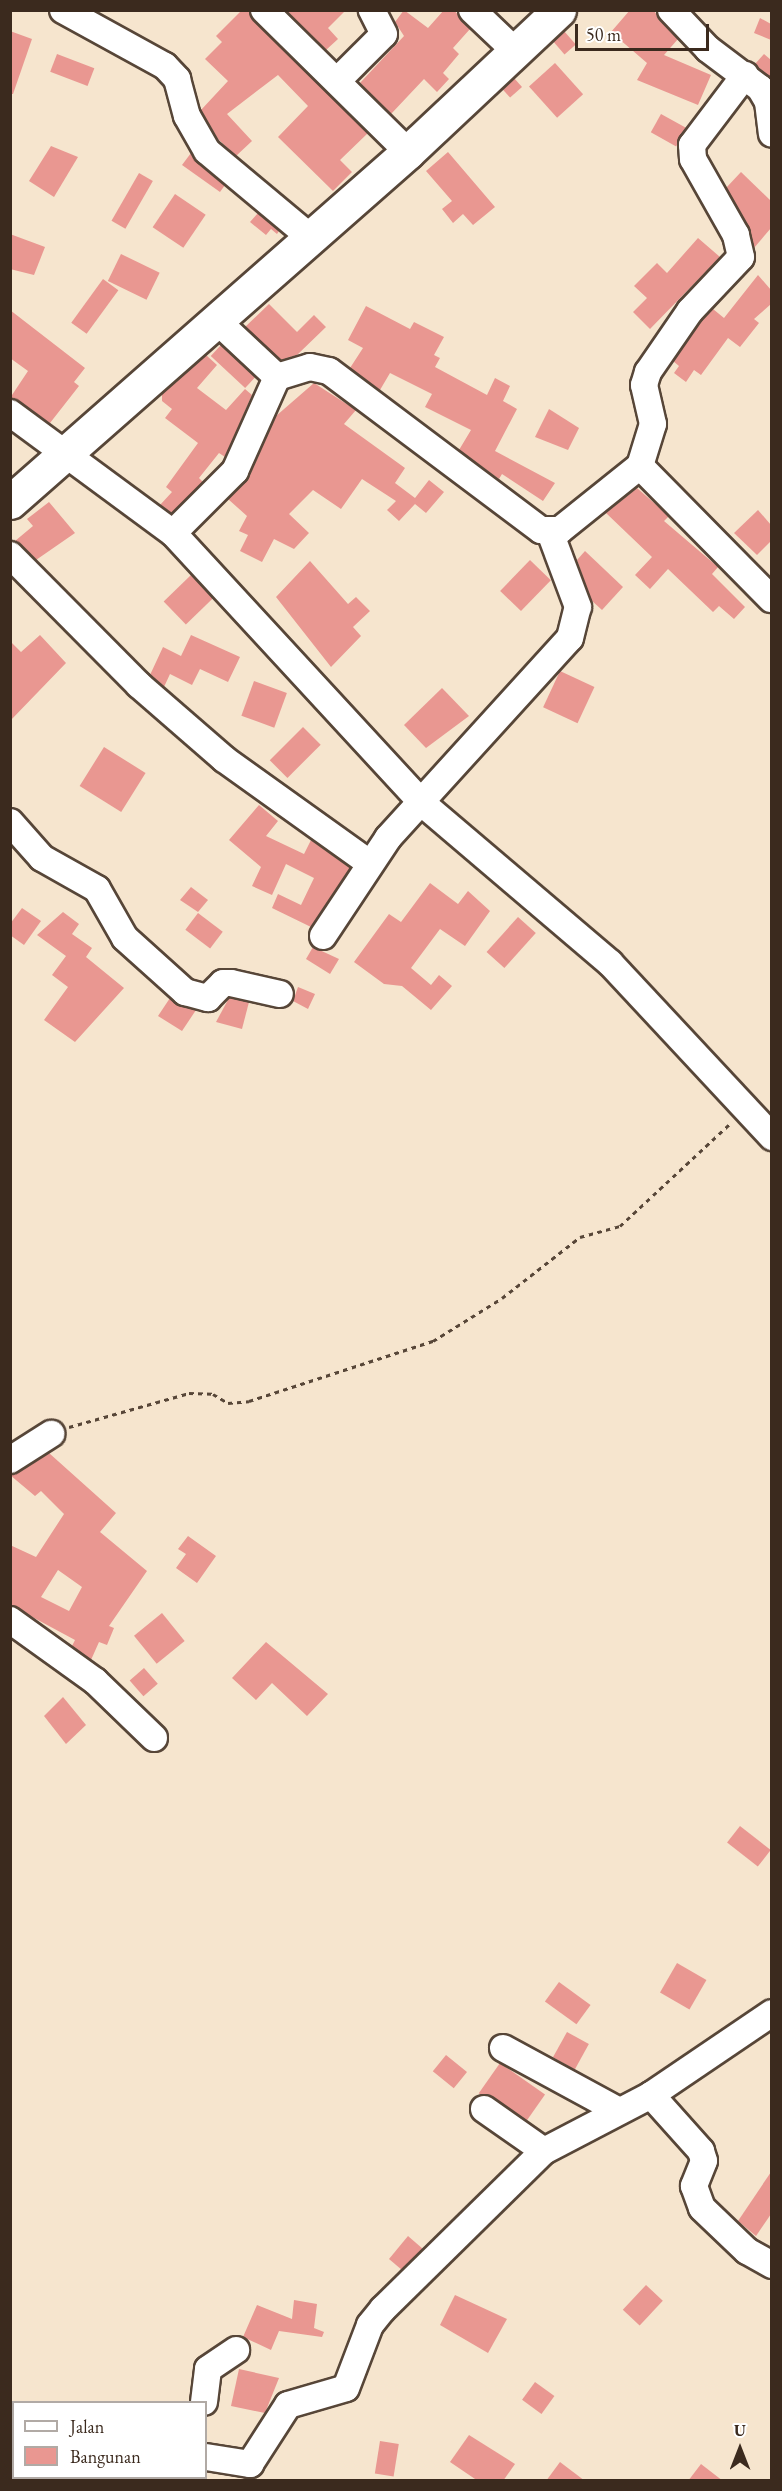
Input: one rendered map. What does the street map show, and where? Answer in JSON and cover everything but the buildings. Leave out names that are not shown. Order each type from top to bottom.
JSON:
[{"type":"highway","points":[[10,502],[215,319],[408,152],[559,10]]},
{"type":"street","points":[[63,10],[165,66],[177,79],[187,116],[207,151],[310,237]]},
{"type":"street","points":[[264,10],[408,152]]},
{"type":"street","points":[[337,81],[384,34],[372,10]]},
{"type":"street","points":[[472,10],[515,51]]},
{"type":"street","points":[[671,10],[745,75],[768,102],[771,134]]},
{"type":"street","points":[[550,532],[601,502],[640,466],[653,424],[644,385],[648,372],[690,311],[741,257],[736,235],[693,159],[692,145],[745,75]]},
{"type":"street","points":[[215,319],[277,377]]},
{"type":"street","points":[[173,533],[235,471],[277,377],[310,367],[329,371],[374,409],[550,532],[578,607],[578,621],[555,657],[368,862],[323,936]]},
{"type":"street","points":[[10,413],[173,533],[422,803],[463,843],[602,955],[771,1137]]},
{"type":"street","points":[[640,466],[771,599]]},
{"type":"street","points":[[10,555],[139,685],[224,759],[368,862]]},
{"type":"street","points":[[10,822],[42,858],[97,889],[125,938],[185,993],[208,998],[223,983],[231,983],[280,994]]},
{"type":"street","points":[[10,1460],[51,1434]]},
{"type":"street","points":[[10,1620],[95,1681],[154,1738]]},
{"type":"street","points":[[207,2457],[250,2464],[288,2405],[346,2388],[370,2325],[383,2309],[544,2151],[617,2110],[651,2095],[771,2013]]},
{"type":"street","points":[[503,2048],[617,2110]]},
{"type":"street","points":[[651,2095],[701,2151],[704,2161],[694,2186],[702,2208],[747,2252],[771,2265]]},
{"type":"street","points":[[484,2109],[544,2151]]},
{"type":"street","points":[[204,2401],[208,2369],[236,2350]]},
{"type":"path","points":[[51,1434],[189,1393],[213,1394],[228,1403],[249,1401],[433,1341],[502,1298],[580,1237],[620,1226],[745,1110]]}]
